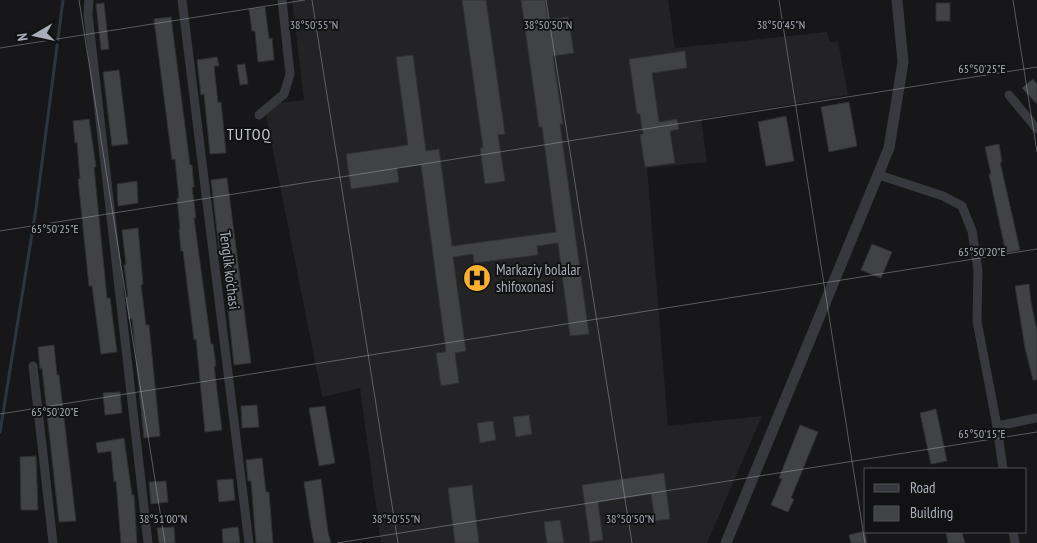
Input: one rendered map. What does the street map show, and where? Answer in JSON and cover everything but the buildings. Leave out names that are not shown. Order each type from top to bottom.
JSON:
[{"type":"street","points":[[89,0],[90,34],[148,543]]},
{"type":"street","name":"Tenglik ko'chasi","points":[[182,0],[249,543]]},
{"type":"street","points":[[259,115],[284,94],[290,74],[282,0]]},
{"type":"street","points":[[726,543],[890,148],[903,62],[897,0]]},
{"type":"street","points":[[1008,95],[1037,129]]},
{"type":"street","points":[[879,175],[943,196],[962,206],[972,231],[978,270],[977,321],[997,426],[1003,468]]},
{"type":"street","points":[[34,366],[53,543]]},
{"type":"street","points":[[997,426],[1037,418]]},
{"type":"shaded area","name":"Markaziy bolalar shifoxonasi","points":[[292,0],[668,0],[675,48],[827,32],[830,42],[838,41],[848,95],[701,119],[707,162],[647,168],[668,426],[762,416],[707,543],[381,543],[360,388],[322,397],[264,105],[304,100]]},
{"type":"waterway","points":[[0,432],[36,209],[63,0]]},
{"type":"place","name":"Markaziy bolalar shifoxonasi","points":[[477,278]]},
{"type":"district","name":"TUTOQ","points":[[249,134]]}]
